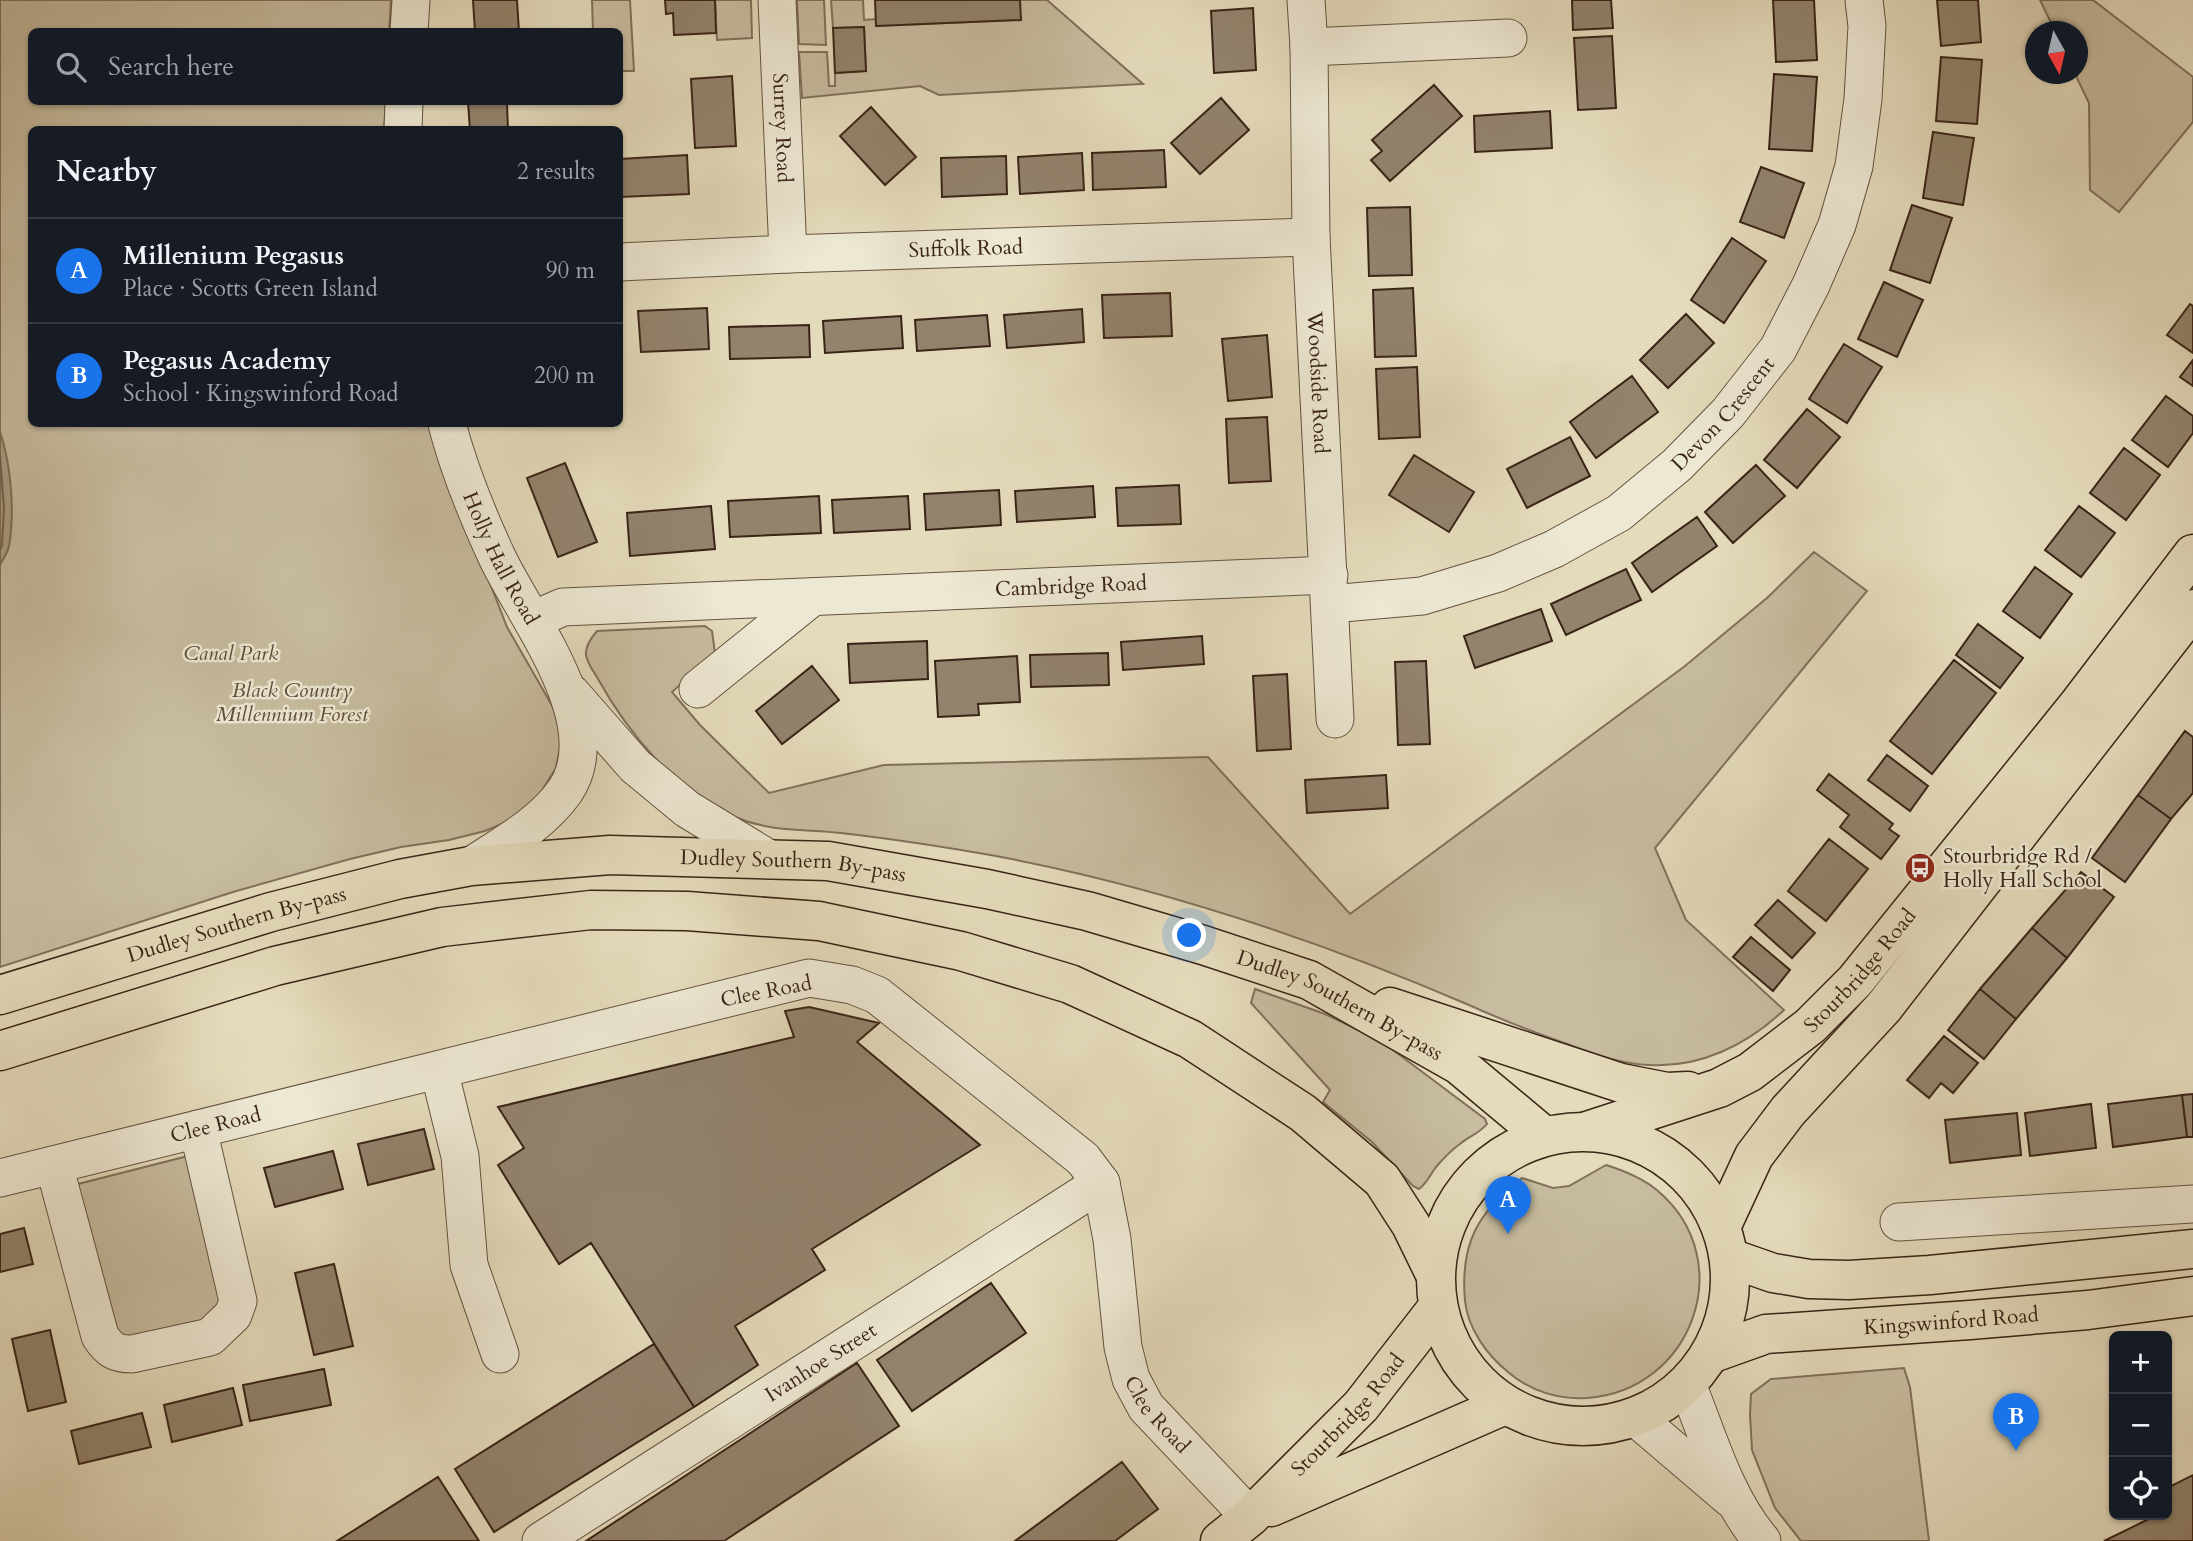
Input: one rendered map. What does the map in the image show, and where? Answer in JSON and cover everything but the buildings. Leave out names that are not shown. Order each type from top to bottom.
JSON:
[{"type":"main road","name":"Stourbridge Road","points":[[1587,1131],[1719,1088],[1750,1072],[1810,1026],[1855,981],[2078,705],[2193,554]]},
{"type":"main road","name":"Stourbridge Road","points":[[1726,1242],[1754,1156],[1788,1111],[1884,1007],[2193,609]]},
{"type":"main road","name":"Dudley Southern By-pass","points":[[0,995],[271,912],[400,879],[471,866],[610,855],[828,861],[987,889],[1087,911],[1203,945],[1308,980],[1459,1065],[1544,1136]]},
{"type":"main road","points":[[0,1051],[275,965],[442,928],[591,910],[687,911],[819,921],[961,951],[1069,984],[1190,1040],[1303,1114],[1382,1180],[1411,1225],[1436,1291],[1450,1343],[1474,1379],[1505,1405],[1536,1419],[1568,1426],[1602,1425],[1635,1417],[1663,1404],[1687,1384],[1710,1354],[1728,1307],[1726,1242],[1700,1189],[1669,1159],[1631,1142],[1587,1131],[1544,1136],[1501,1156],[1467,1187],[1444,1228],[1436,1291]]},
{"type":"main road","points":[[1308,980],[1621,1083],[1667,1092],[1719,1088]]},
{"type":"main road","points":[[1726,1242],[1773,1273],[1809,1279],[1849,1280],[2193,1249]]},
{"type":"main road","name":"Stourbridge Road","points":[[1220,1541],[1250,1517],[1361,1406],[1436,1291]]},
{"type":"main road","name":"Kingswinford Road","points":[[1710,1354],[1766,1334],[2088,1310],[2193,1296]]},
{"type":"main road","name":"Stourbridge Road","points":[[1250,1517],[1505,1405]]},
{"type":"street","points":[[409,28],[411,0]]},
{"type":"street","name":"Surrey Road","points":[[777,0],[788,254]]},
{"type":"street","name":"Woodside Road","points":[[1306,0],[1311,237],[1335,719]]},
{"type":"street","name":"Devon Crescent","points":[[1330,589],[1422,596],[1498,573],[1555,549],[1619,513],[1677,465],[1728,414],[1778,349],[1811,285],[1837,225],[1854,166],[1863,99],[1867,26],[1864,0]]},
{"type":"street","points":[[1309,47],[1508,38]]},
{"type":"street","points":[[403,126],[404,105]]},
{"type":"street","name":"Suffolk Road","points":[[623,262],[1311,237]]},
{"type":"street","name":"Holly Hall Road","points":[[448,427],[476,509],[499,561],[568,689],[635,766],[687,809],[769,859]]},
{"type":"street","name":"Cambridge Road","points":[[533,620],[563,607],[812,597],[1330,589]]},
{"type":"street","points":[[698,689],[812,597]]},
{"type":"street","name":"Holly Hall Road","points":[[471,866],[542,818],[566,790],[575,769],[579,739],[568,689]]},
{"type":"street","name":"Clee Road","points":[[0,1178],[809,978],[852,985],[877,995],[914,1023],[1083,1159],[1101,1183],[1112,1239],[1123,1347],[1131,1379],[1146,1406],[1250,1517]]},
{"type":"street","points":[[439,1070],[460,1156],[470,1265],[500,1354]]},
{"type":"street","points":[[54,1165],[100,1336],[107,1348],[119,1354],[132,1354],[210,1337],[233,1315],[238,1301],[198,1129]]},
{"type":"street","name":"Ivanhoe Street","points":[[541,1541],[1101,1183]]},
{"type":"street","points":[[1899,1222],[2193,1204]]},
{"type":"street","points":[[2092,1259],[2141,1232],[2193,1213]]},
{"type":"street","points":[[1687,1384],[1746,1528]]},
{"type":"street","points":[[1635,1417],[1746,1528]]},
{"type":"green space","name":"Canal Park","points":[[0,0],[391,0],[389,28],[28,28],[28,105],[386,105],[384,126],[28,126],[28,427],[432,427],[507,627],[558,716],[561,742],[556,768],[536,800],[516,818],[485,831],[350,859],[233,892],[0,967]]},
{"type":"green space","points":[[592,0],[630,0],[634,71],[623,71],[623,28],[593,28]]},
{"type":"green space","points":[[715,0],[751,0],[752,38],[717,40]]},
{"type":"green space","points":[[797,0],[824,0],[826,45],[799,44]]},
{"type":"green space","points":[[831,0],[863,0],[864,20],[876,19],[877,26],[1020,20],[1020,0],[1047,0],[1143,84],[939,95],[920,86],[802,98],[799,52],[827,52],[829,86],[835,86],[835,73],[866,71],[864,27],[833,28]]},
{"type":"green space","points":[[2040,0],[2093,0],[2193,77],[2193,122],[2119,212],[2090,190],[2089,103],[2080,84],[2088,84],[2088,21],[2050,21]]},
{"type":"green space","points":[[1814,552],[1867,591],[1655,848],[1686,920],[1784,1010],[1754,1034],[1722,1052],[1686,1063],[1668,1065],[1639,1064],[1599,1055],[1519,1026],[1354,958],[1237,917],[1118,883],[919,843],[774,828],[748,822],[693,793],[656,759],[624,720],[586,655],[587,645],[597,631],[705,626],[712,631],[715,653],[672,692],[700,725],[769,793],[884,765],[1208,757],[1350,914],[1685,666],[1767,598]]},
{"type":"green space","points":[[1255,989],[1325,1014],[1381,1041],[1485,1119],[1487,1124],[1450,1152],[1419,1189],[1413,1186],[1372,1142],[1323,1102],[1330,1090],[1251,1003]]},
{"type":"green space","points":[[188,1156],[221,1301],[210,1321],[130,1342],[111,1326],[74,1185]]},
{"type":"green space","points":[[1606,1165],[1634,1175],[1652,1186],[1683,1220],[1696,1252],[1699,1285],[1693,1318],[1677,1348],[1654,1373],[1624,1390],[1587,1398],[1556,1396],[1517,1379],[1493,1358],[1480,1341],[1470,1322],[1465,1301],[1465,1263],[1469,1246],[1483,1217],[1506,1191],[1522,1178],[1553,1188],[1569,1186]]},
{"type":"green space","points":[[1904,1368],[1910,1387],[1929,1541],[1801,1541],[1775,1508],[1752,1450],[1751,1394],[1771,1379]]},
{"type":"water","points":[[0,432],[7,459],[12,503],[9,546],[0,565]]},
{"type":"place","name":"Stourbridge Rd / Holly Hall School","points":[[1920,868]]},
{"type":"place","name":"Millenium Pegasus","points":[[1508,1234]]},
{"type":"place","name":"Pegasus Academy","points":[[2016,1451]]},
{"type":"park label","name":"Black Country Millennium Forest","points":[[292,702]]}]
